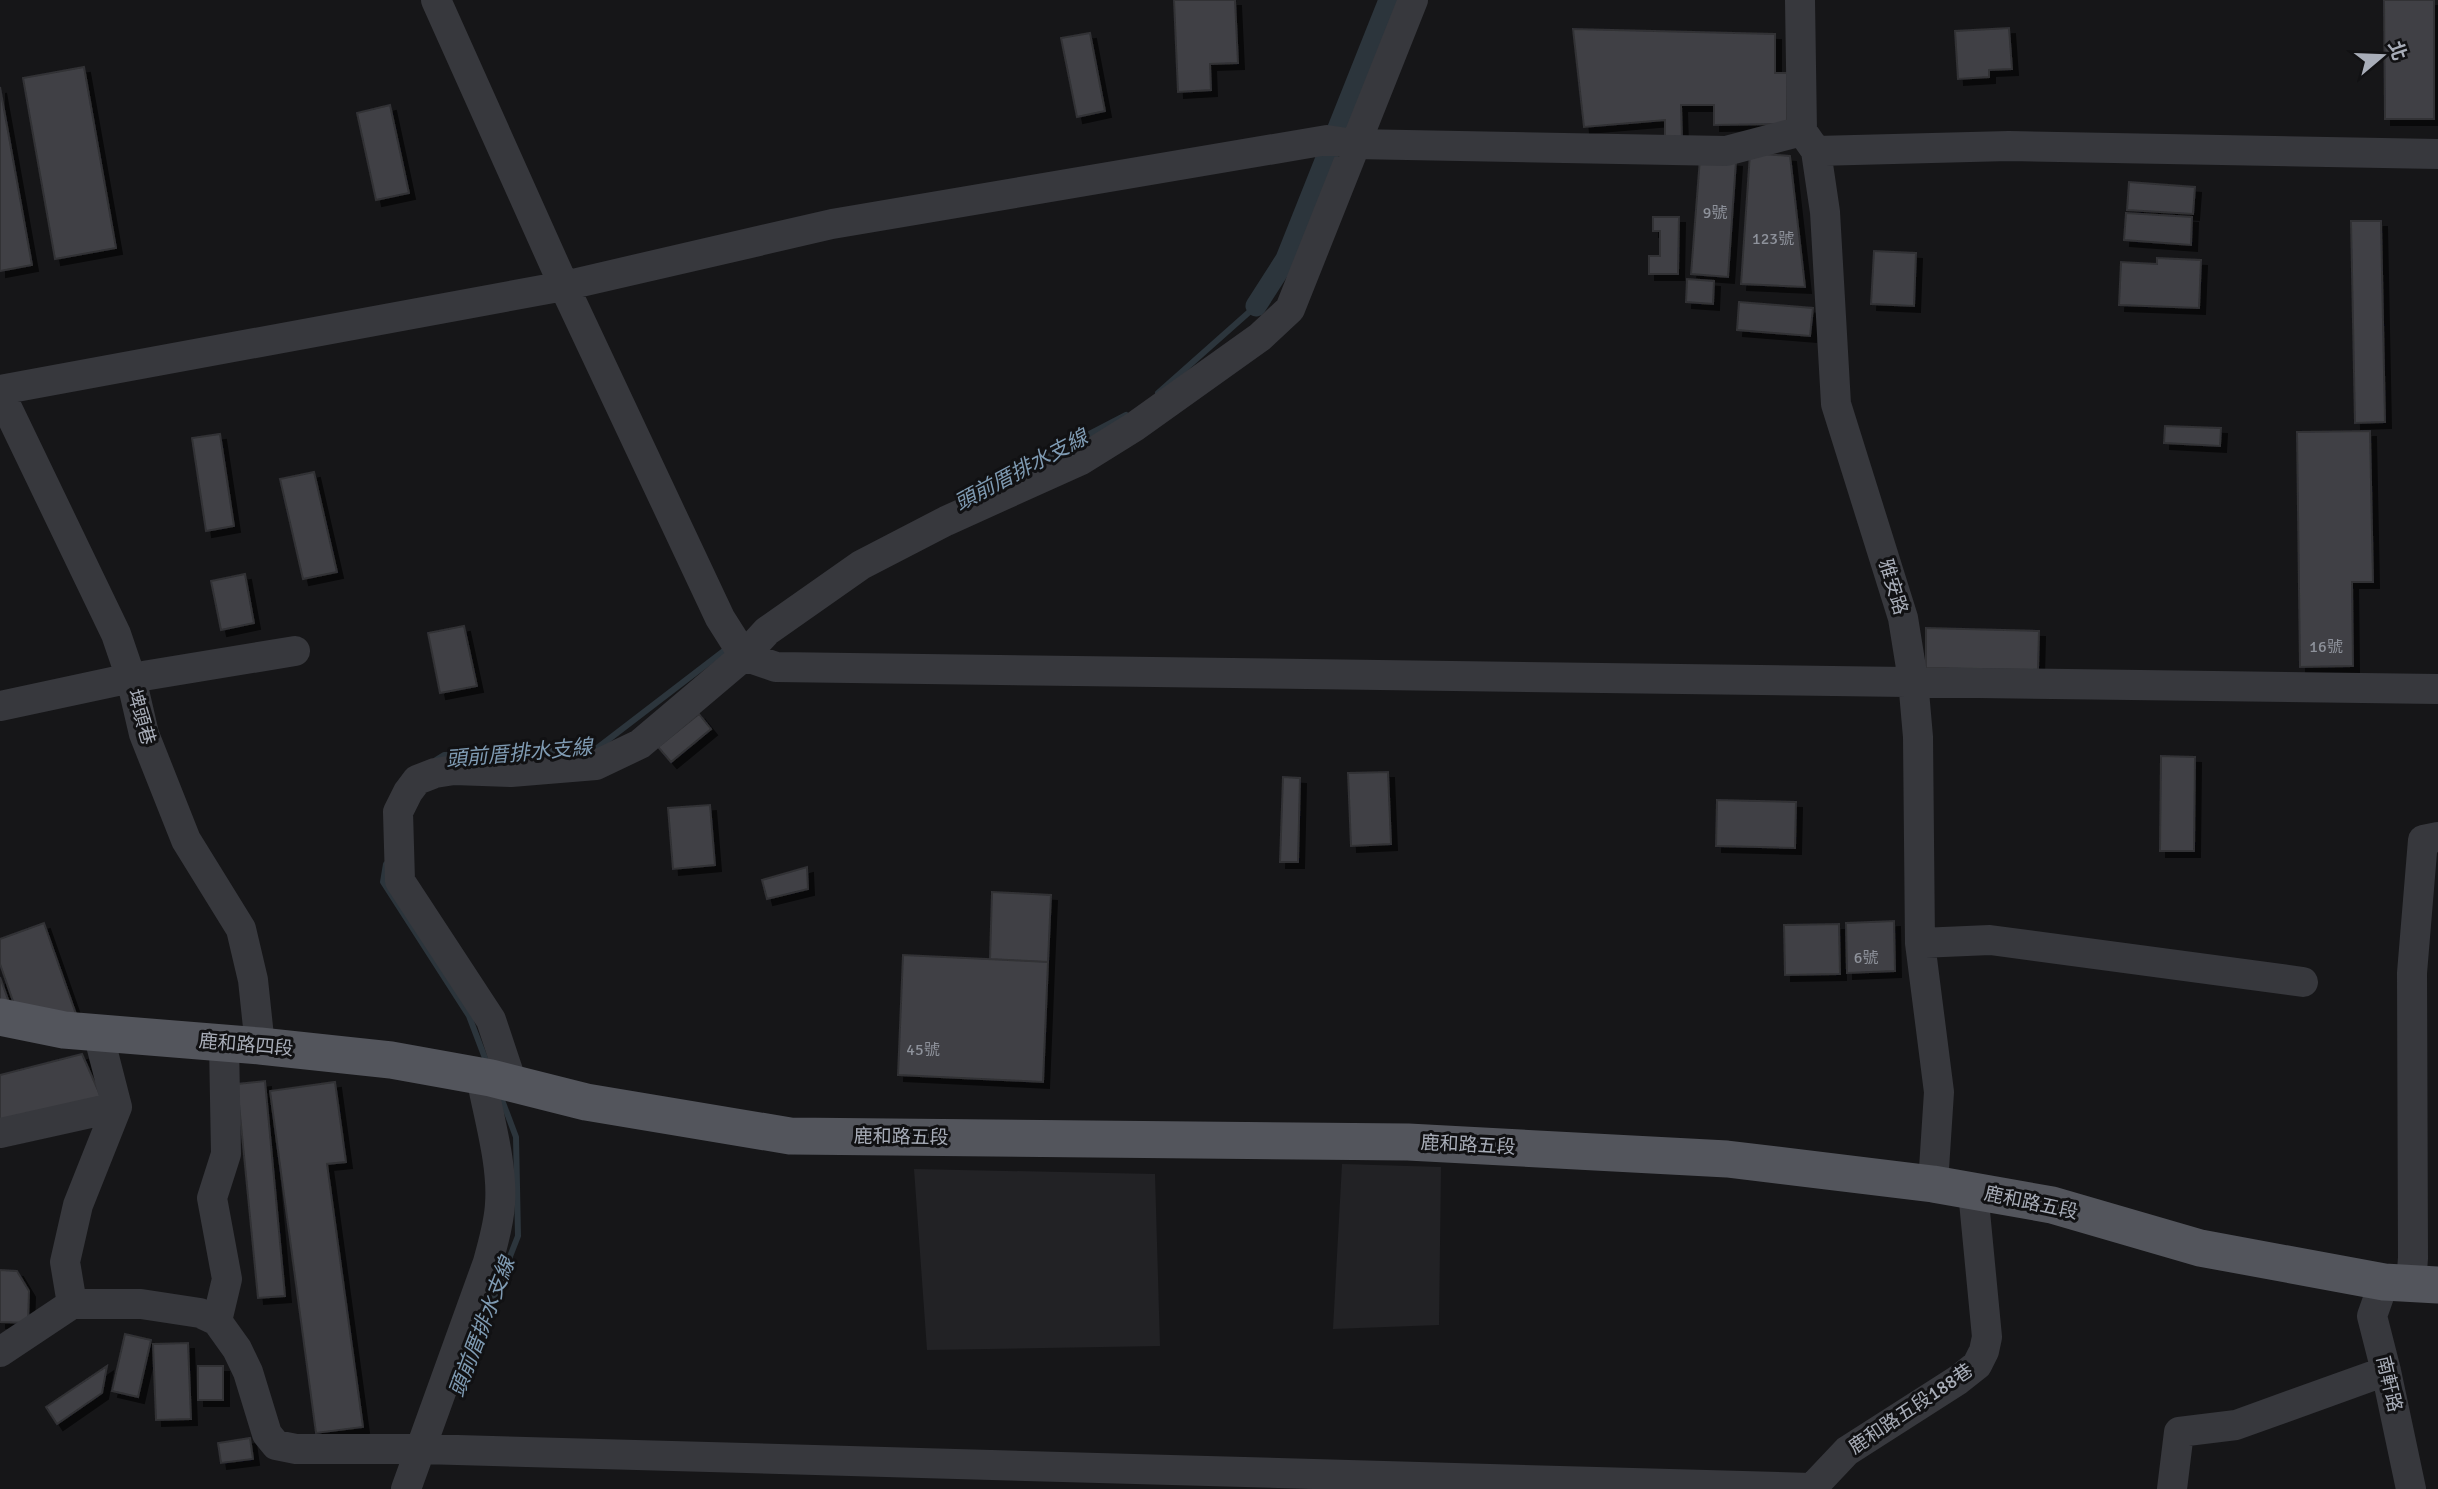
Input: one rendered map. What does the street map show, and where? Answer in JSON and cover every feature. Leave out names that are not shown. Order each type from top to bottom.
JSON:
[{"type":"main road","name":"鹿和路四段","points":[[0,1017],[64,1030],[391,1060],[498,1080]]},
{"type":"main road","name":"鹿和路五段","points":[[498,1080],[586,1102],[790,1136],[1408,1142],[1727,1158],[1933,1184],[2052,1205],[2200,1248],[2411,1284]]},
{"type":"street","points":[[436,0],[564,286],[720,618],[744,656],[776,667],[2438,689]]},
{"type":"street","points":[[406,1489],[488,1262],[497,1230],[500,1203],[498,1080],[491,1020],[400,881],[398,812],[416,780],[454,770],[511,772],[596,765],[640,744],[744,656],[767,631],[861,565],[946,521],[1082,460],[1134,427],[1260,337],[1290,309],[1413,0]]},
{"type":"street","name":"雅安路","points":[[1800,0],[1809,141],[1825,212],[1836,404],[1903,618],[1913,680],[1918,737],[1920,943],[1939,1093],[1933,1184]]},
{"type":"street","points":[[0,391],[564,286],[832,224],[1326,140],[1354,144],[1726,150],[1809,141],[2438,154]]},
{"type":"street","name":"埤頭巷","points":[[0,391],[116,634],[131,678],[144,734],[186,840],[241,929],[253,980],[260,1046]]},
{"type":"street","points":[[0,706],[131,678],[295,651]]},
{"type":"street","name":"南軒路","points":[[2411,1489],[2372,1316],[2411,1284],[2412,972],[2423,840],[2438,837]]},
{"type":"street","points":[[1920,943],[1990,940],[2303,982]]},
{"type":"street","points":[[72,1304],[65,1262],[70,1239],[78,1205],[117,1107],[97,1033]]},
{"type":"street","points":[[217,1321],[227,1279],[212,1198],[226,1154],[224,1043]]},
{"type":"street","points":[[0,1133],[117,1107]]},
{"type":"street","name":"鹿和路五段188巷","points":[[1811,1488],[1847,1451],[1977,1365],[1987,1337],[1973,1191]]},
{"type":"street","points":[[0,1352],[72,1304],[141,1304],[200,1314],[217,1321],[237,1349],[256,1398],[264,1430],[276,1445],[296,1449],[422,1449],[1811,1488]]},
{"type":"street","points":[[2172,1489],[2179,1432],[2236,1425],[2386,1371]]},
{"type":"shaded area","points":[[1342,1164],[1441,1167],[1439,1325],[1333,1329]]},
{"type":"shaded area","points":[[914,1169],[1155,1174],[1160,1346],[927,1350]]},
{"type":"building","points":[[1174,0],[1235,0],[1238,63],[1210,64],[1211,90],[1178,92]]},
{"type":"building","points":[[2384,0],[2434,0],[2434,119],[2385,119]]},
{"type":"building","points":[[2009,28],[2012,69],[1989,70],[1989,77],[1958,79],[1955,31]]},
{"type":"building","points":[[1573,29],[1775,34],[1775,73],[1787,73],[1787,124],[1714,125],[1714,105],[1681,105],[1682,139],[1665,139],[1665,120],[1584,127]]},
{"type":"building","points":[[1090,33],[1105,111],[1077,117],[1061,38]]},
{"type":"building","points":[[84,67],[116,248],[55,259],[23,78]]},
{"type":"building","points":[[0,87],[32,265],[0,271]]},
{"type":"building","points":[[390,105],[409,193],[376,200],[357,113]]},
{"type":"building","points":[[1750,153],[1790,156],[1805,287],[1741,284]]},
{"type":"building","points":[[1700,158],[1736,161],[1728,277],[1691,274]]},
{"type":"building","points":[[2129,182],[2195,187],[2193,214],[2127,210]]},
{"type":"building","points":[[2126,213],[2192,217],[2191,245],[2124,240]]},
{"type":"building","points":[[1653,217],[1679,217],[1678,274],[1649,274],[1649,256],[1660,256],[1660,231],[1653,231]]},
{"type":"building","points":[[2351,221],[2381,221],[2385,422],[2355,423]]},
{"type":"building","points":[[1874,251],[1916,253],[1914,306],[1871,304]]},
{"type":"building","points":[[2157,258],[2201,260],[2199,308],[2119,305],[2121,262],[2157,264]]},
{"type":"building","points":[[1687,279],[1714,281],[1713,304],[1686,302]]},
{"type":"building","points":[[1739,302],[1813,308],[1810,336],[1737,330]]},
{"type":"building","points":[[2165,426],[2221,428],[2220,446],[2164,443]]},
{"type":"building","points":[[2370,431],[2373,582],[2352,582],[2353,666],[2300,667],[2297,432]]},
{"type":"building","points":[[220,434],[234,526],[206,531],[192,438]]},
{"type":"building","points":[[314,472],[337,572],[303,579],[280,479]]},
{"type":"building","points":[[245,574],[254,623],[221,630],[211,581]]},
{"type":"building","points":[[464,626],[477,686],[440,693],[428,633]]},
{"type":"building","points":[[1926,628],[2039,631],[2038,670],[1926,668]]},
{"type":"building","points":[[699,714],[711,729],[671,762],[658,747]]},
{"type":"building","points":[[2161,756],[2195,757],[2194,851],[2160,851]]},
{"type":"building","points":[[1388,772],[1391,844],[1351,846],[1348,773]]},
{"type":"building","points":[[1283,777],[1300,778],[1298,862],[1280,862]]},
{"type":"building","points":[[1717,800],[1796,802],[1795,848],[1716,846]]},
{"type":"building","points":[[710,805],[715,865],[673,869],[668,808]]},
{"type":"building","points":[[807,867],[808,889],[767,899],[762,880]]},
{"type":"building","points":[[992,892],[1051,895],[1048,962],[990,959]]},
{"type":"building","points":[[1894,921],[1895,971],[1847,973],[1846,923]]},
{"type":"building","points":[[44,923],[76,1014],[15,1007],[0,964],[0,939]]},
{"type":"building","points":[[1839,924],[1840,974],[1785,975],[1784,925]]},
{"type":"building","points":[[903,955],[1048,962],[1043,1082],[898,1075]]},
{"type":"building","points":[[0,977],[10,1005],[0,1003]]},
{"type":"building","points":[[82,1054],[109,1115],[0,1140],[0,1075]]},
{"type":"building","points":[[265,1081],[285,1296],[258,1298],[237,1084]]},
{"type":"building","points":[[335,1082],[346,1162],[327,1164],[363,1427],[316,1433],[270,1091]]},
{"type":"building","points":[[0,1270],[17,1271],[29,1291],[28,1323],[0,1322]]},
{"type":"building","points":[[125,1334],[151,1340],[138,1397],[112,1391]]},
{"type":"building","points":[[188,1343],[191,1419],[156,1420],[153,1344]]},
{"type":"building","points":[[107,1366],[102,1393],[57,1424],[46,1407]]},
{"type":"building","points":[[198,1366],[223,1366],[223,1400],[198,1400]]},
{"type":"building","points":[[250,1438],[253,1459],[221,1463],[218,1443]]},
{"type":"waterway","points":[[1256,306],[1286,259],[1389,0]]},
{"type":"waterway","name":"頭前厝排水支線","points":[[1158,393],[1256,306]]},
{"type":"waterway","name":"頭前厝排水支線","points":[[1003,479],[1126,415]]},
{"type":"waterway","name":"頭前厝排水支線","points":[[436,760],[444,755],[596,749],[729,647]]},
{"type":"waterway","name":"頭前厝排水支線","points":[[386,864],[383,882],[469,1016],[488,1066]]},
{"type":"waterway","name":"頭前厝排水支線","points":[[457,1392],[518,1236],[516,1137],[499,1092]]}]
